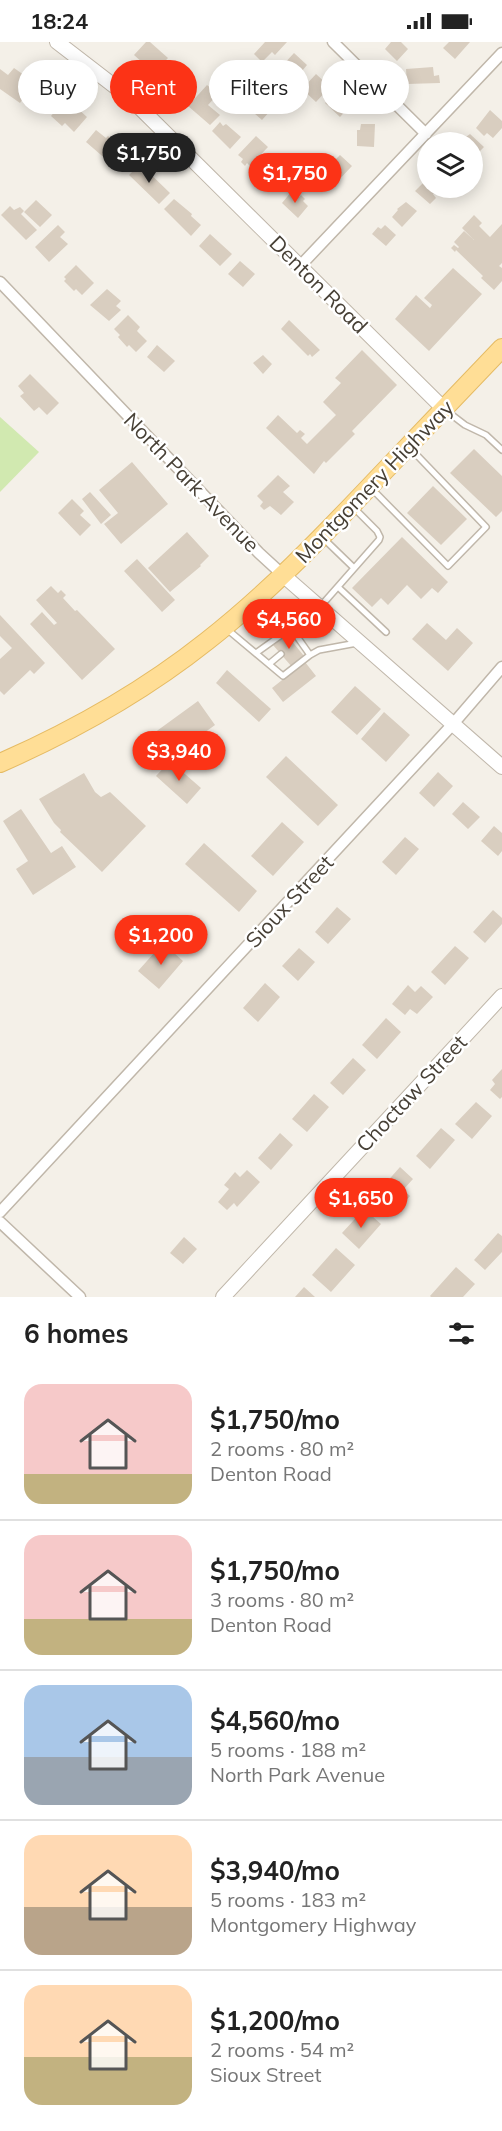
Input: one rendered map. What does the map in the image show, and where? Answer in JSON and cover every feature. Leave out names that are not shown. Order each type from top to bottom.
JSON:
[{"type":"main road","name":"Montgomery Highway","points":[[0,763],[84,722],[125,698],[179,662],[224,627],[322,537],[502,348]]},
{"type":"street","name":"Denton Road","points":[[57,42],[131,99],[444,409]]},
{"type":"street","points":[[333,42],[424,132]]},
{"type":"street","points":[[428,132],[502,53]]},
{"type":"street","points":[[301,265],[417,143]]},
{"type":"street","name":"North Park Avenue","points":[[0,282],[259,553],[502,767]]},
{"type":"street","name":"Sioux Street","points":[[0,1212],[453,724],[502,667]]},
{"type":"street","name":"Choctaw Street","points":[[223,1297],[502,996]]},
{"type":"street","points":[[0,1222],[81,1297]]},
{"type":"lane","points":[[444,409],[465,425],[486,435],[502,450]]},
{"type":"lane","points":[[370,487],[448,566],[486,527],[408,447]]},
{"type":"lane","points":[[256,653],[291,628],[305,624],[380,537],[352,506]]},
{"type":"lane","points":[[322,537],[353,567]]},
{"type":"lane","points":[[338,587],[386,632]]},
{"type":"lane","points":[[258,598],[276,625],[291,628]]},
{"type":"lane","points":[[224,627],[283,676],[319,650],[360,642]]},
{"type":"lane","points":[[291,628],[296,642],[310,655]]},
{"type":"lane","points":[[269,664],[281,654]]},
{"type":"green space","points":[[0,417],[39,452],[0,492]]},
{"type":"building","points":[[146,42],[150,42],[168,58],[166,60],[140,60],[134,55]]},
{"type":"building","points":[[265,42],[287,42],[275,55],[272,52],[264,60],[260,60],[254,54]]},
{"type":"building","points":[[391,42],[401,42],[408,49],[396,60],[385,49]]},
{"type":"building","points":[[449,42],[470,42],[455,59],[443,48]]},
{"type":"building","points":[[294,53],[302,60],[288,60]]},
{"type":"building","points":[[433,67],[434,76],[439,75],[440,83],[409,84],[409,69]]},
{"type":"building","points":[[14,68],[18,71],[18,102],[0,89],[0,69],[8,75]]},
{"type":"building","points":[[316,74],[321,79],[321,97],[316,102],[309,96],[309,82]]},
{"type":"building","points":[[207,85],[209,87],[209,114],[220,115],[210,125],[197,114],[197,96]]},
{"type":"building","points":[[490,110],[502,121],[502,128],[493,138],[487,133],[484,136],[483,132],[476,128]]},
{"type":"building","points":[[53,114],[84,114],[87,117],[74,132],[65,123],[62,126],[51,116]]},
{"type":"building","points":[[255,114],[267,114],[262,120]]},
{"type":"building","points":[[220,122],[223,126],[226,124],[241,137],[230,149],[212,131]]},
{"type":"building","points":[[361,124],[375,124],[374,147],[357,146],[357,130],[360,130]]},
{"type":"building","points":[[96,130],[106,138],[108,136],[124,150],[115,161],[110,157],[108,161],[86,142]]},
{"type":"building","points":[[256,136],[268,147],[250,166],[247,163],[245,166],[241,162],[243,159],[238,155]]},
{"type":"building","points":[[340,155],[352,166],[335,184],[323,173],[330,167],[325,163],[331,156],[335,160]]},
{"type":"building","points":[[273,163],[288,178],[275,191],[270,186],[267,189],[260,182],[263,179],[260,176]]},
{"type":"building","points":[[140,164],[170,193],[159,204],[129,175]]},
{"type":"building","points":[[292,191],[299,197],[301,195],[308,206],[298,218],[282,203]]},
{"type":"building","points":[[423,198],[436,198],[430,204]]},
{"type":"building","points":[[174,199],[201,225],[191,236],[164,209]]},
{"type":"building","points":[[36,200],[52,215],[40,227],[24,212]]},
{"type":"building","points":[[406,202],[417,211],[402,227],[392,217],[397,209]]},
{"type":"building","points":[[10,206],[14,210],[20,207],[24,211],[21,214],[37,230],[26,240],[1,215]]},
{"type":"building","points":[[474,215],[482,223],[479,226],[490,237],[502,224],[502,263],[499,266],[502,268],[502,281],[494,290],[481,278],[483,276],[451,248],[454,245],[459,247],[454,242],[464,231],[474,240],[462,228]]},
{"type":"building","points":[[58,225],[65,232],[60,237],[68,244],[49,262],[35,247]]},
{"type":"building","points":[[385,225],[396,235],[386,246],[372,234],[378,227],[381,229]]},
{"type":"building","points":[[210,234],[232,254],[220,266],[199,246]]},
{"type":"building","points":[[240,261],[255,274],[243,287],[228,274]]},
{"type":"building","points":[[76,265],[94,283],[82,295],[64,281],[66,279],[64,277]]},
{"type":"building","points":[[453,268],[482,294],[429,351],[395,319],[416,295],[430,308],[432,305],[424,298]]},
{"type":"building","points":[[107,289],[121,301],[116,306],[121,310],[109,321],[90,305]]},
{"type":"building","points":[[128,315],[140,327],[137,331],[147,341],[136,352],[129,345],[127,347],[114,329]]},
{"type":"building","points":[[289,320],[320,350],[312,357],[310,354],[308,356],[281,329]]},
{"type":"building","points":[[157,345],[175,361],[164,372],[147,357]]},
{"type":"building","points":[[362,350],[397,385],[352,431],[355,434],[326,463],[324,461],[314,474],[266,428],[278,415],[297,433],[300,430],[305,434],[301,438],[307,444],[336,415],[323,402],[341,383],[335,378]]},
{"type":"building","points":[[263,355],[272,364],[263,374],[253,363]]},
{"type":"building","points":[[30,374],[59,403],[47,415],[39,407],[34,411],[20,396],[24,393],[18,386]]},
{"type":"building","points":[[474,449],[502,476],[502,511],[496,517],[450,473]]},
{"type":"building","points":[[132,462],[168,504],[121,544],[104,524],[118,513],[99,490]]},
{"type":"building","points":[[278,475],[290,486],[283,492],[294,502],[281,515],[270,506],[264,510],[260,506],[263,502],[257,496]]},
{"type":"building","points":[[433,486],[467,519],[441,545],[407,513]]},
{"type":"building","points":[[90,492],[111,515],[101,524],[82,499]]},
{"type":"building","points":[[72,499],[84,511],[80,515],[91,525],[80,536],[58,513]]},
{"type":"building","points":[[187,532],[209,556],[201,566],[170,592],[148,568]]},
{"type":"building","points":[[402,537],[448,582],[438,593],[432,588],[421,599],[407,585],[388,605],[381,598],[372,607],[352,588]]},
{"type":"building","points":[[137,559],[175,600],[162,612],[124,571]]},
{"type":"building","points":[[51,586],[58,593],[61,590],[66,595],[63,598],[115,649],[82,680],[30,624],[42,612],[54,625],[57,623],[36,600]]},
{"type":"building","points":[[0,615],[45,663],[34,674],[30,670],[4,695],[0,691],[0,659],[12,648],[0,636]]},
{"type":"building","points":[[427,623],[446,640],[457,628],[473,643],[448,671],[412,639]]},
{"type":"building","points":[[286,634],[304,656],[292,667],[273,645]]},
{"type":"building","points":[[305,662],[316,676],[283,702],[272,688]]},
{"type":"building","points":[[227,670],[271,709],[259,722],[216,683]]},
{"type":"building","points":[[355,686],[381,709],[357,735],[331,712]]},
{"type":"building","points":[[198,701],[215,725],[171,757],[154,733]]},
{"type":"building","points":[[384,712],[410,735],[386,762],[361,739]]},
{"type":"building","points":[[286,756],[338,805],[318,826],[266,777]]},
{"type":"building","points":[[170,761],[201,788],[187,804],[156,776]]},
{"type":"building","points":[[438,772],[453,786],[434,807],[419,793]]},
{"type":"building","points":[[84,773],[95,792],[101,797],[110,792],[146,826],[102,872],[60,832],[61,830],[39,799]]},
{"type":"building","points":[[463,802],[480,817],[468,829],[452,814]]},
{"type":"building","points":[[21,809],[51,853],[62,846],[76,867],[33,895],[16,869],[28,861],[3,821]]},
{"type":"building","points":[[282,822],[304,842],[273,876],[251,856]]},
{"type":"building","points":[[494,826],[502,833],[502,851],[498,856],[481,841]]},
{"type":"building","points":[[405,837],[419,849],[396,875],[382,862]]},
{"type":"building","points":[[204,843],[257,891],[239,912],[185,864]]},
{"type":"building","points":[[337,907],[351,919],[328,944],[315,932]]},
{"type":"building","points":[[493,910],[502,918],[502,924],[485,943],[473,932]]},
{"type":"building","points":[[163,943],[183,961],[159,989],[138,971]]},
{"type":"building","points":[[455,946],[469,958],[445,985],[431,972]]},
{"type":"building","points":[[299,948],[315,962],[298,981],[282,966]]},
{"type":"building","points":[[265,983],[280,997],[258,1022],[243,1008]]},
{"type":"building","points":[[408,985],[415,992],[421,986],[433,997],[417,1014],[410,1009],[405,1015],[392,1004]]},
{"type":"building","points":[[386,1018],[401,1032],[377,1059],[362,1045]]},
{"type":"building","points":[[353,1058],[366,1070],[343,1095],[330,1083]]},
{"type":"building","points":[[502,1069],[502,1097],[500,1099],[490,1090],[495,1084],[492,1080]]},
{"type":"building","points":[[314,1094],[329,1107],[307,1132],[292,1119]]},
{"type":"building","points":[[476,1102],[492,1116],[472,1139],[455,1124]]},
{"type":"building","points":[[441,1128],[455,1140],[430,1169],[416,1156]]},
{"type":"building","points":[[280,1133],[293,1145],[271,1170],[258,1158]]},
{"type":"building","points":[[400,1167],[413,1179],[403,1190],[410,1196],[397,1211],[377,1193]]},
{"type":"building","points":[[247,1170],[260,1182],[237,1207],[234,1203],[227,1210],[218,1202],[229,1189],[224,1185],[235,1172],[240,1177]]},
{"type":"building","points":[[364,1209],[381,1224],[359,1249],[342,1233]]},
{"type":"building","points":[[498,1233],[502,1236],[502,1252],[485,1270],[474,1260]]},
{"type":"building","points":[[184,1237],[197,1249],[183,1264],[170,1253]]},
{"type":"building","points":[[336,1248],[355,1265],[331,1292],[312,1275]]},
{"type":"building","points":[[456,1267],[475,1284],[463,1297],[431,1297],[430,1296]]},
{"type":"building","points":[[304,1287],[315,1297],[295,1297]]}]
